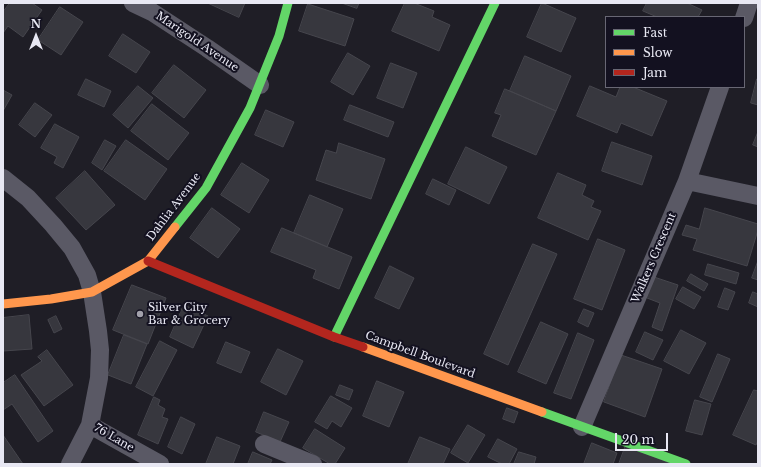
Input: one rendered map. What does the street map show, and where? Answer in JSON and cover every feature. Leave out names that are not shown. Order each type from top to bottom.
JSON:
[{"type":"street","name":"Marigold Avenue","points":[[133,3],[152,12],[260,85]]},
{"type":"street","name":"Dahlia Avenue","points":[[3,304],[51,299],[92,292],[148,261],[206,188],[250,108],[279,36],[288,3]]},
{"type":"street","points":[[334,337],[495,3]]},
{"type":"street","points":[[745,16],[749,3]]},
{"type":"street","name":"Walkers Crescent","points":[[582,427],[687,181],[720,88]]},
{"type":"street","points":[[3,178],[28,198],[72,248],[87,275],[92,292],[99,344],[99,378],[90,424],[70,464]]},
{"type":"street","points":[[687,181],[758,196]]},
{"type":"street","name":"Campbell Boulevard","points":[[148,261],[334,337],[686,464]]},
{"type":"street","name":"76 Lane","points":[[90,424],[160,464]]},
{"type":"street","points":[[264,444],[313,464]]},
{"type":"building","points":[[10,3],[32,3],[42,10],[23,37],[8,26],[3,33],[3,12]]},
{"type":"building","points":[[208,3],[245,3],[239,17]]},
{"type":"building","points":[[342,3],[359,3],[357,8]]},
{"type":"building","points":[[405,3],[414,3],[434,11],[432,17],[450,25],[439,51],[392,31]]},
{"type":"building","points":[[542,3],[576,18],[561,52],[527,37]]},
{"type":"building","points":[[647,3],[687,3],[702,10],[699,16],[655,16],[643,11]]},
{"type":"building","points":[[308,4],[354,19],[345,46],[299,31]]},
{"type":"building","points":[[60,7],[83,22],[61,55],[38,40]]},
{"type":"building","points":[[123,34],[150,52],[136,73],[109,56]]},
{"type":"building","points":[[348,53],[370,66],[353,95],[331,82]]},
{"type":"building","points":[[525,56],[571,76],[556,111],[510,91]]},
{"type":"building","points":[[391,63],[417,73],[403,108],[377,98]]},
{"type":"building","points":[[174,65],[206,90],[184,118],[152,93]]},
{"type":"building","points":[[86,79],[111,91],[104,107],[78,95]]},
{"type":"building","points":[[758,79],[758,105],[751,103]]},
{"type":"building","points":[[138,86],[153,98],[128,128],[113,115]]},
{"type":"building","points":[[590,86],[616,97],[620,88],[635,88],[667,101],[652,136],[621,123],[617,133],[577,116]]},
{"type":"building","points":[[505,89],[556,111],[536,155],[492,136],[501,115],[495,113]]},
{"type":"building","points":[[3,90],[12,95],[3,111]]},
{"type":"building","points":[[35,103],[52,115],[35,137],[19,125]]},
{"type":"building","points":[[152,104],[189,133],[168,160],[131,131]]},
{"type":"building","points":[[350,105],[394,122],[388,137],[344,120]]},
{"type":"building","points":[[266,110],[294,122],[283,147],[255,135]]},
{"type":"building","points":[[55,124],[79,137],[63,168],[54,163],[57,157],[41,148]]},
{"type":"building","points":[[758,132],[758,147],[753,145]]},
{"type":"building","points":[[105,140],[116,146],[102,170],[92,163]]},
{"type":"building","points":[[126,140],[167,169],[145,200],[104,171]]},
{"type":"building","points":[[612,142],[652,156],[642,185],[602,171]]},
{"type":"building","points":[[339,143],[385,159],[371,199],[316,180],[326,150],[336,153]]},
{"type":"building","points":[[466,147],[507,167],[489,204],[448,184]]},
{"type":"building","points":[[242,163],[269,180],[249,213],[221,195]]},
{"type":"building","points":[[85,171],[115,205],[86,230],[56,198]]},
{"type":"building","points":[[558,173],[586,185],[582,195],[594,201],[591,207],[601,211],[588,240],[538,218]]},
{"type":"building","points":[[433,179],[456,190],[449,205],[426,194]]},
{"type":"building","points":[[310,195],[343,209],[327,247],[294,233]]},
{"type":"building","points":[[212,208],[240,229],[218,258],[190,238]]},
{"type":"building","points":[[705,208],[758,224],[758,230],[747,266],[693,250],[697,239],[682,235],[686,225],[699,229]]},
{"type":"building","points":[[282,228],[352,257],[339,289],[313,278],[316,270],[271,252]]},
{"type":"building","points":[[598,239],[625,250],[602,310],[574,299]]},
{"type":"building","points":[[533,244],[557,254],[508,365],[484,354]]},
{"type":"building","points":[[758,261],[758,280],[752,278]]},
{"type":"building","points":[[708,264],[739,273],[736,284],[705,275]]},
{"type":"building","points":[[390,266],[414,278],[399,309],[375,298]]},
{"type":"building","points":[[691,274],[708,284],[704,291],[687,281]]},
{"type":"building","points":[[654,277],[678,285],[662,331],[652,327],[660,303],[647,298]]},
{"type":"building","name":"Silver City Bar & Grocery","points":[[132,285],[166,298],[148,344],[113,330]]},
{"type":"building","points":[[683,287],[701,297],[694,309],[676,299]]},
{"type":"building","points":[[725,288],[735,292],[728,310],[718,307]]},
{"type":"building","points":[[753,292],[758,294],[758,307],[749,303]]},
{"type":"building","points":[[184,305],[208,316],[193,348],[170,337]]},
{"type":"building","points":[[584,309],[594,313],[588,327],[578,322]]},
{"type":"building","points":[[29,315],[32,349],[3,351],[3,318]]},
{"type":"building","points":[[56,316],[62,329],[54,333],[48,320]]},
{"type":"building","points":[[541,322],[568,334],[546,384],[518,372]]},
{"type":"building","points":[[681,330],[706,343],[689,374],[664,361]]},
{"type":"building","points":[[645,332],[663,340],[653,360],[636,352]]},
{"type":"building","points":[[578,333],[594,340],[571,399],[554,393]]},
{"type":"building","points":[[124,335],[147,344],[131,384],[108,375]]},
{"type":"building","points":[[160,341],[177,350],[153,396],[136,387]]},
{"type":"building","points":[[226,342],[250,352],[241,373],[217,363]]},
{"type":"building","points":[[278,349],[303,361],[286,395],[261,382]]},
{"type":"building","points":[[47,350],[73,385],[44,406],[21,375],[42,361],[38,357]]},
{"type":"building","points":[[718,354],[730,359],[712,402],[700,397]]},
{"type":"building","points":[[621,355],[662,369],[645,417],[604,402]]},
{"type":"building","points":[[15,375],[53,431],[38,442],[12,404],[3,410],[3,383]]},
{"type":"building","points":[[377,381],[404,392],[389,427],[363,416]]},
{"type":"building","points":[[340,385],[353,390],[349,400],[336,395]]},
{"type":"building","points":[[754,390],[758,391],[758,440],[756,445],[733,435]]},
{"type":"building","points":[[331,396],[352,408],[341,427],[332,421],[327,429],[315,422]]},
{"type":"building","points":[[154,397],[160,400],[158,405],[165,409],[162,417],[168,419],[158,444],[138,435]]},
{"type":"building","points":[[695,400],[711,404],[702,435],[686,431]]},
{"type":"building","points":[[507,408],[518,412],[514,423],[503,419]]},
{"type":"building","points":[[264,412],[289,422],[280,442],[256,432]]},
{"type":"building","points":[[181,417],[195,424],[182,454],[168,447]]},
{"type":"building","points":[[468,425],[485,435],[468,463],[451,453]]},
{"type":"building","points":[[315,429],[345,448],[335,464],[330,464],[303,448]]},
{"type":"building","points":[[3,435],[23,464],[3,464]]},
{"type":"building","points":[[217,437],[240,446],[233,464],[206,464]]},
{"type":"building","points":[[420,437],[450,449],[443,464],[408,464]]},
{"type":"building","points":[[498,439],[517,449],[509,464],[502,464],[488,457]]},
{"type":"building","points":[[592,443],[617,453],[613,464],[584,464]]},
{"type":"building","points":[[626,445],[672,464],[619,464]]},
{"type":"building","points":[[253,452],[272,460],[270,464],[248,464]]},
{"type":"building","points":[[519,452],[536,457],[534,464],[514,464]]},
{"type":"traffic: fast","points":[[175,227],[206,188],[250,108],[279,36],[288,3]]},
{"type":"traffic: fast","points":[[334,337],[495,3]]},
{"type":"traffic: fast","points":[[542,412],[686,464]]},
{"type":"traffic: slow","points":[[3,304],[51,299],[92,292],[148,261],[175,227]]},
{"type":"traffic: slow","points":[[363,347],[542,412]]},
{"type":"traffic: jam","points":[[148,261],[334,337],[363,347]]},
{"type":"place","name":"Silver City Bar & Grocery","points":[[140,314]]}]
